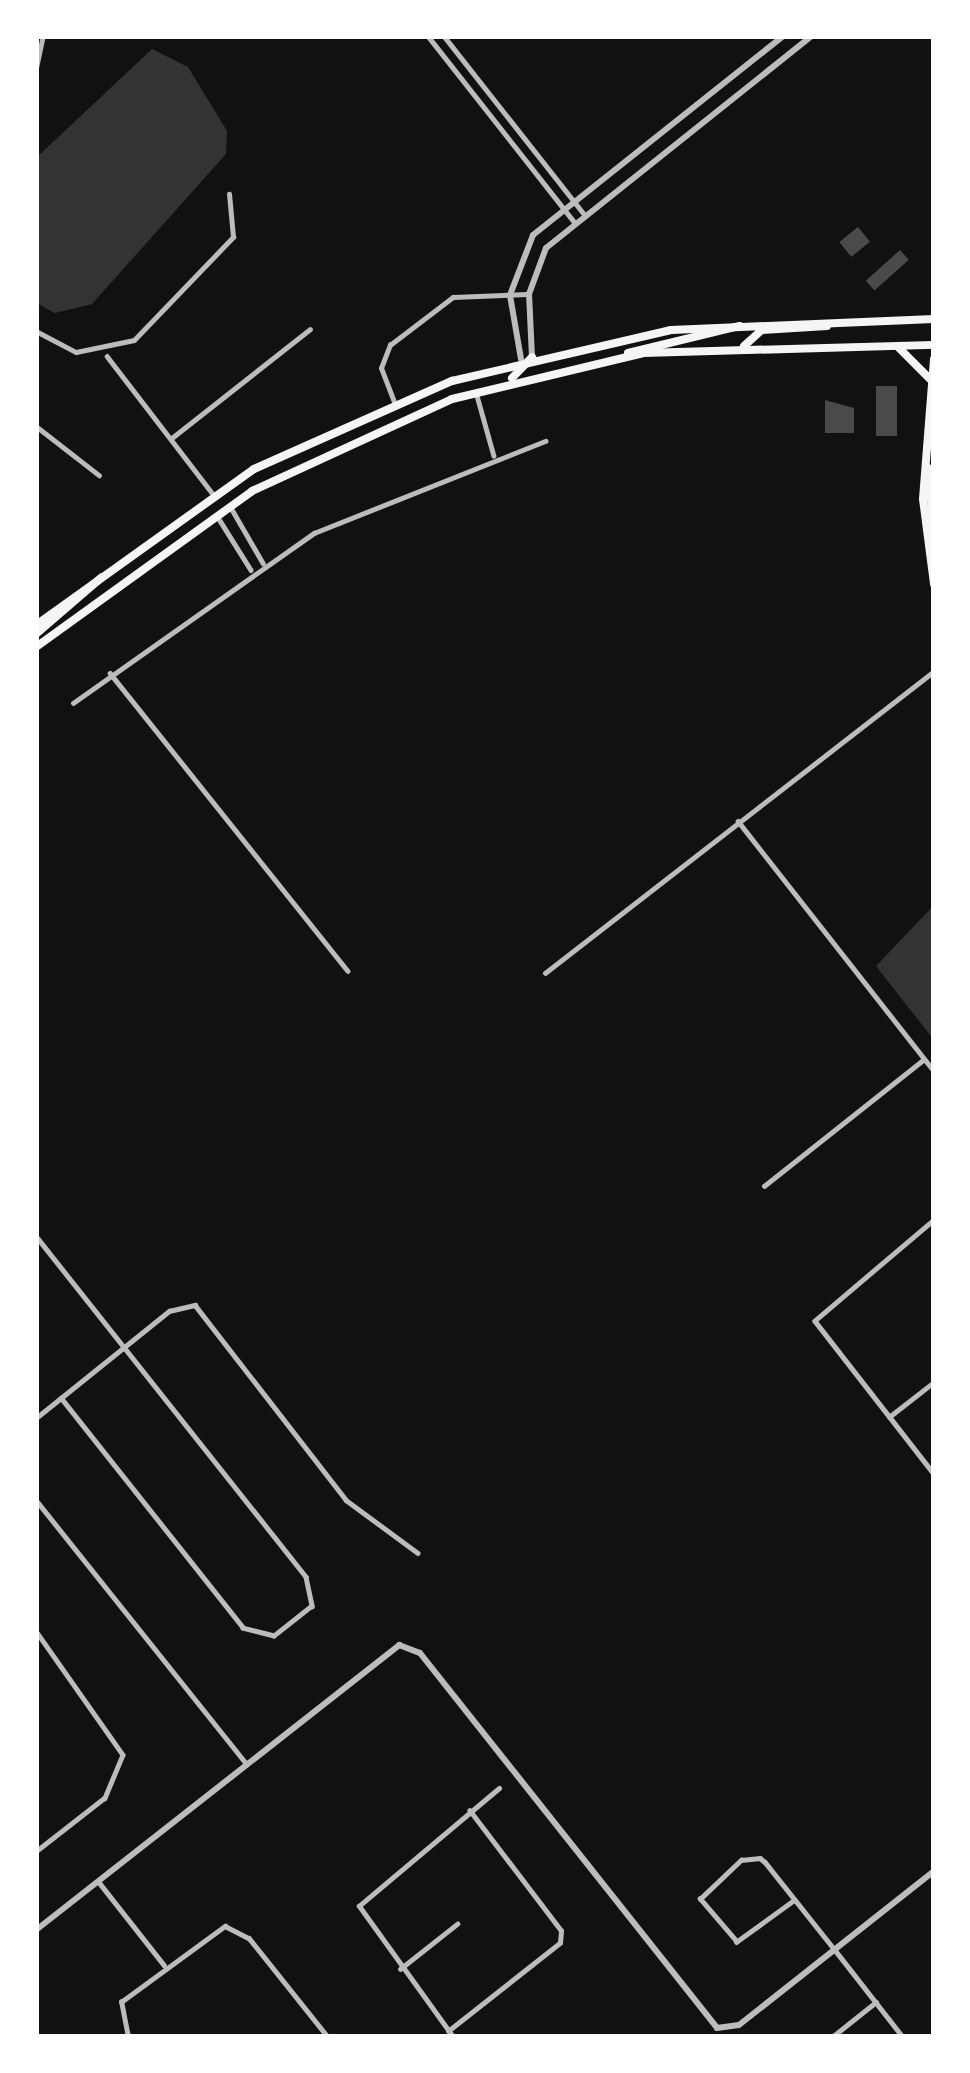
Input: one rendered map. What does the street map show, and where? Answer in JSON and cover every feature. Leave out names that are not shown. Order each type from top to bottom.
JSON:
[{"type":"main road","points":[[36,625],[213,494],[394,402],[527,358],[742,324],[934,320]]},
{"type":"main road","points":[[743,346],[762,330],[840,323]]},
{"type":"main road","points":[[36,647],[216,514],[338,445],[476,392],[742,324]]},
{"type":"main road","points":[[622,357],[743,346],[934,345]]},
{"type":"main road","points":[[899,347],[931,384]]},
{"type":"main road","points":[[500,385],[527,358]]},
{"type":"main road","points":[[934,359],[925,461],[934,583]]},
{"type":"main road","points":[[925,461],[934,533]]},
{"type":"main road","points":[[36,634],[110,566]]},
{"type":"street","points":[[36,68],[43,36]]},
{"type":"street","points":[[428,36],[575,223]]},
{"type":"street","points":[[444,36],[585,215]]},
{"type":"street","points":[[527,358],[509,295],[525,246],[564,209],[783,36]]},
{"type":"street","points":[[527,358],[529,294],[539,259],[575,223],[812,36]]},
{"type":"street","points":[[105,353],[134,340],[233,237],[229,194]]},
{"type":"street","points":[[394,402],[381,368],[390,345],[453,297],[529,294]]},
{"type":"street","points":[[171,438],[310,329]]},
{"type":"street","points":[[36,331],[105,353],[213,494]]},
{"type":"street","points":[[476,392],[495,457]]},
{"type":"street","points":[[36,426],[99,475]]},
{"type":"street","points":[[73,703],[262,563],[390,496],[545,441]]},
{"type":"street","points":[[230,505],[262,563]]},
{"type":"street","points":[[216,514],[252,570]]},
{"type":"street","points":[[237,547],[250,539]]},
{"type":"street","points":[[545,973],[934,671]]},
{"type":"street","points":[[110,673],[348,971]]},
{"type":"street","points":[[738,821],[934,1071]]},
{"type":"street","points":[[764,1186],[924,1059]]},
{"type":"street","points":[[934,1220],[815,1321],[934,1474]]},
{"type":"street","points":[[36,1237],[306,1577],[312,1606],[274,1636],[243,1628],[61,1398]]},
{"type":"street","points":[[36,1418],[182,1305],[211,1313],[346,1500],[418,1553]]},
{"type":"street","points":[[889,1417],[934,1382]]},
{"type":"street","points":[[36,1499],[247,1764]]},
{"type":"street","points":[[36,1631],[116,1735],[119,1781],[105,1798],[36,1852]]},
{"type":"street","points":[[36,1650],[45,1642]]},
{"type":"street","points":[[36,1930],[407,1645],[717,2028],[739,2025],[934,1871]]},
{"type":"street","points":[[470,1811],[561,1931],[560,1943],[451,2034],[359,1906],[470,1811],[499,1788]]},
{"type":"street","points":[[795,1900],[737,1942],[700,1899],[748,1858],[795,1900],[903,2037]]},
{"type":"street","points":[[98,1881],[164,1965]]},
{"type":"street","points":[[400,1969],[457,1924]]},
{"type":"street","points":[[128,2037],[121,2002],[212,1928],[238,1929],[328,2037]]},
{"type":"street","points":[[832,2037],[876,2002]]},
{"type":"shaded area","points":[[152,49],[188,67],[227,131],[226,154],[92,304],[55,313],[36,303],[36,158]]},
{"type":"shaded area","points":[[934,905],[934,1040],[876,966]]},
{"type":"building","points":[[858,227],[870,242],[851,257],[839,242]]},
{"type":"building","points":[[900,250],[909,260],[875,290],[866,281]]},
{"type":"building","points":[[876,386],[897,386],[897,436],[876,436]]},
{"type":"building","points":[[825,400],[854,408],[854,433],[825,433]]}]
